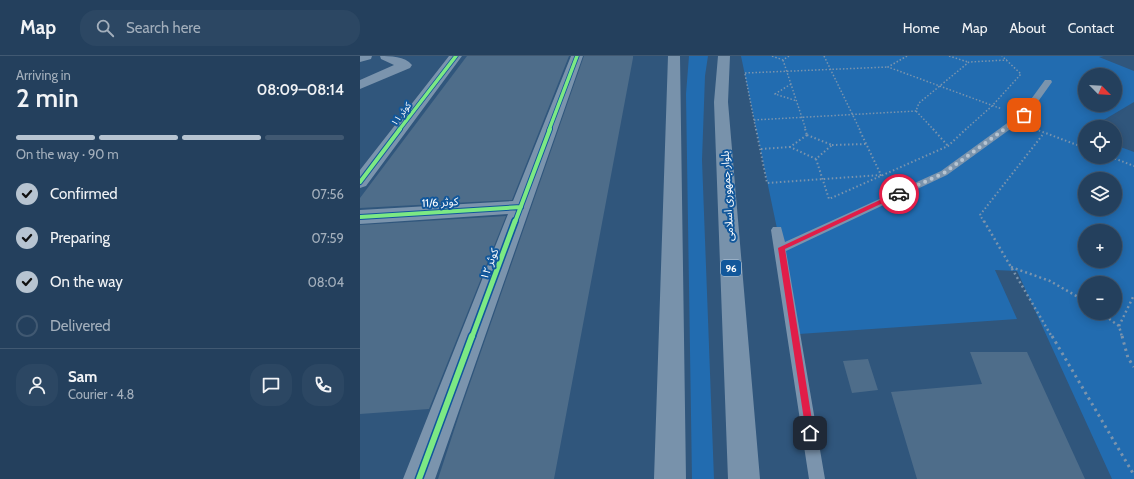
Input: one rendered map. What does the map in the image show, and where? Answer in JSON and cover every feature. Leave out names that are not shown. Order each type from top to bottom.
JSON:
[{"type":"main road","name":"بلوار جمهوری اسلامی","points":[[724,56],[721,102],[744,479]]},
{"type":"main road","points":[[670,479],[674,57]]},
{"type":"street","points":[[360,58],[366,56]]},
{"type":"street","points":[[360,85],[405,65],[386,56]]},
{"type":"street","name":"کوثر ۱۱","points":[[360,182],[456,56]]},
{"type":"street","name":"کوثر ۱۲","points":[[419,479],[577,56]]},
{"type":"street","name":"کوثر 11/6","points":[[360,217],[521,207]]},
{"type":"lane","points":[[781,248],[944,173],[1024,115],[1048,82]]},
{"type":"lane","points":[[777,230],[817,479]]},
{"type":"path","points":[[772,56],[783,60],[790,56]]},
{"type":"path","points":[[744,67],[767,183],[881,175],[824,56]]},
{"type":"path","points":[[888,67],[907,56]]},
{"type":"path","points":[[949,56],[969,62],[1007,60]]},
{"type":"path","points":[[760,149],[790,147],[816,159],[829,199],[948,146],[992,106],[1021,74],[1002,56]]},
{"type":"path","points":[[783,60],[807,134],[832,145],[866,144]]},
{"type":"path","points":[[916,111],[919,103],[969,62]]},
{"type":"path","points":[[745,73],[888,67],[992,106]]},
{"type":"path","points":[[791,84],[775,94],[797,101]]},
{"type":"path","points":[[754,120],[916,111]]},
{"type":"path","points":[[916,111],[948,146],[964,158]]},
{"type":"path","points":[[1078,145],[1044,133],[980,215],[1134,475]]},
{"type":"path","points":[[790,147],[807,134]]},
{"type":"path","points":[[816,159],[832,145]]},
{"type":"path","points":[[1122,162],[1134,166]]},
{"type":"path","points":[[1010,267],[1053,281],[1078,296]]},
{"type":"path","points":[[1119,326],[1134,296]]},
{"type":"path","points":[[1111,320],[1119,326],[1128,358],[1134,367]]},
{"type":"shaded area","points":[[689,56],[708,56],[705,76],[702,160],[714,479],[692,479],[686,94]]},
{"type":"shaded area","points":[[741,56],[1104,56],[1099,57],[1134,71],[1134,102],[1122,109],[1122,68],[1078,68],[1078,112],[1117,112],[1104,120],[1078,120],[1078,164],[1122,164],[1122,148],[1134,152],[1134,479],[1112,479],[1017,271],[995,270],[1017,319],[799,334]]},
{"type":"building","points":[[467,56],[569,56],[512,200],[360,208],[360,198]]},
{"type":"building","points":[[584,56],[633,56],[633,58],[554,479],[438,479],[462,406]]},
{"type":"building","points":[[506,216],[429,409],[360,414],[360,225]]},
{"type":"building","points":[[970,352],[1027,352],[1085,479],[917,479],[891,392],[982,384]]},
{"type":"building","points":[[868,359],[878,390],[852,393],[843,361]]},
{"type":"cycle path","points":[[360,182],[456,56]]},
{"type":"cycle path","points":[[419,479],[577,56]]},
{"type":"cycle path","points":[[360,217],[521,207]]},
{"type":"way so far","points":[[899,194],[944,173],[1024,115]]},
{"type":"route","points":[[810,433],[781,248],[899,194]]}]
